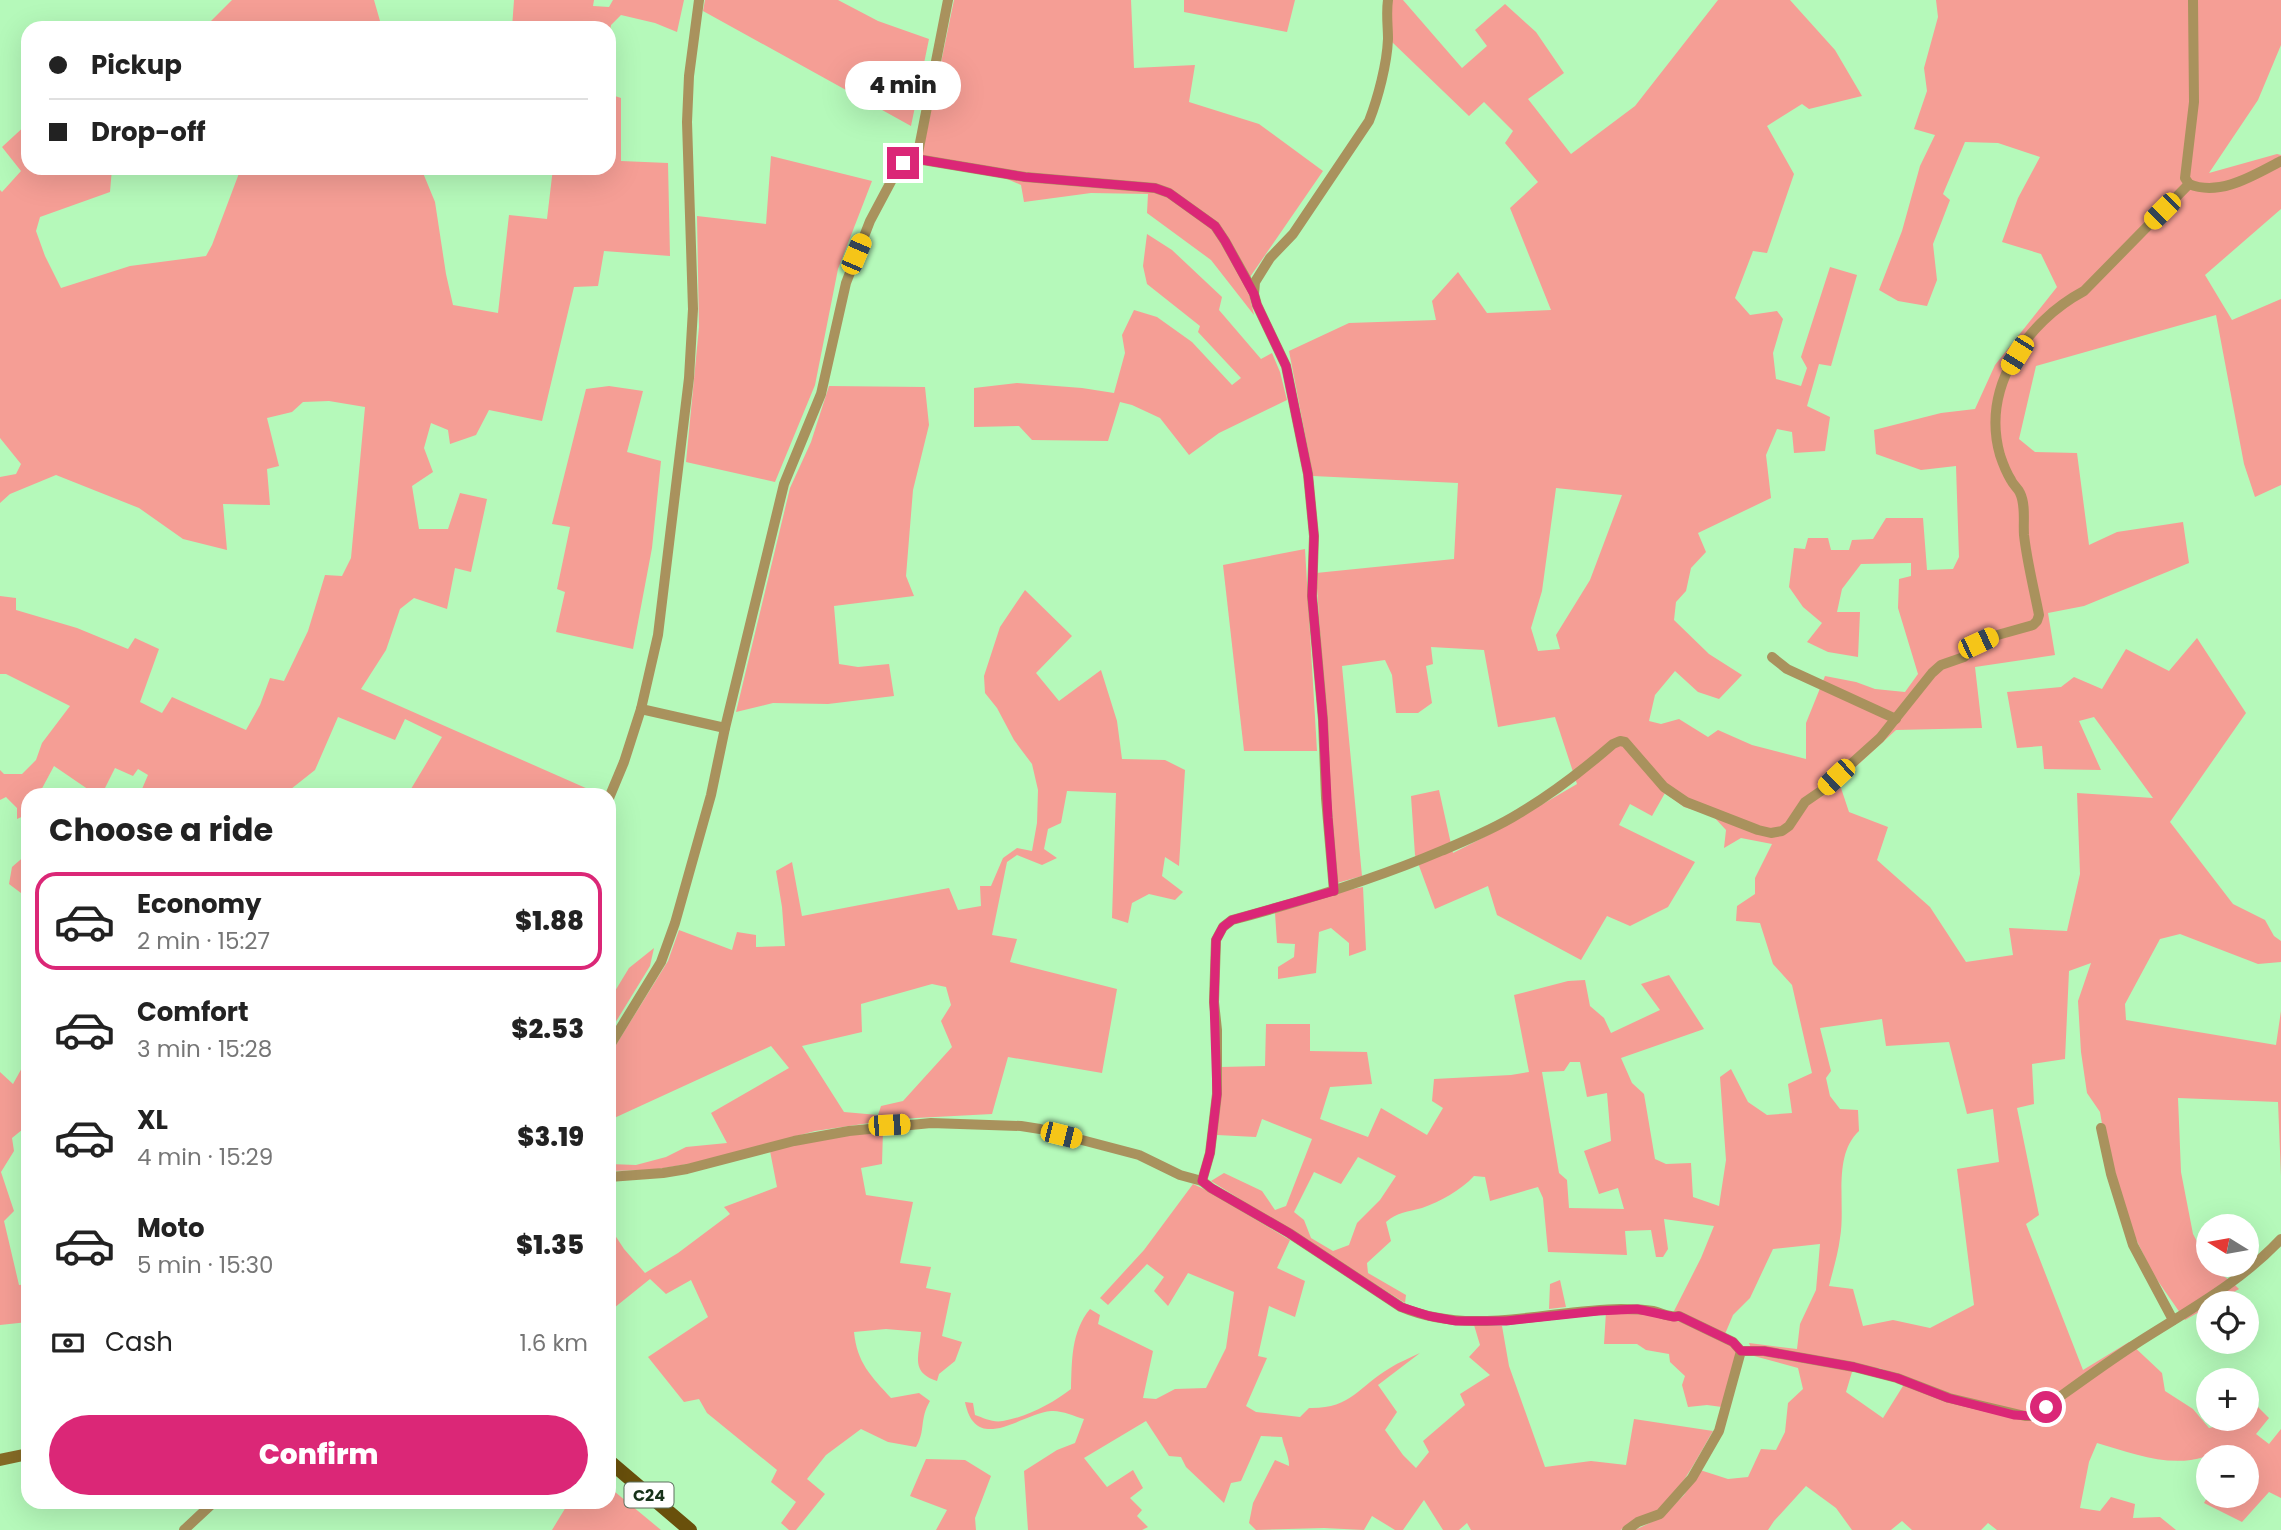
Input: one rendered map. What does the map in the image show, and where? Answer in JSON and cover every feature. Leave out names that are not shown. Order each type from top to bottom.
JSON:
[{"type":"main road","points":[[0,1460],[21,1456]]},
{"type":"main road","name":"C24","points":[[616,1467],[690,1530]]},
{"type":"street","points":[[613,788],[640,709],[660,622],[689,378],[693,309],[687,122],[689,76],[699,0]]},
{"type":"street","points":[[616,1035],[668,949],[698,845],[784,484],[821,394],[846,283],[856,254],[895,174],[903,163],[918,153],[947,0]]},
{"type":"street","points":[[1254,294],[1255,282],[1270,258],[1293,233],[1369,121],[1375,105],[1388,41],[1388,0]]},
{"type":"street","points":[[2193,0],[2194,102],[2185,178],[2189,184],[2204,187],[2233,183],[2281,161]]},
{"type":"street","points":[[911,158],[1025,177],[1155,188],[1169,193],[1215,226],[1225,241],[1254,294],[1286,366],[1308,474],[1314,536],[1312,596],[1334,891]]},
{"type":"street","points":[[1202,1181],[1210,1153],[1217,1094],[1214,1002],[1216,940],[1223,927],[1232,920],[1334,891],[1478,835],[1507,820],[1579,774],[1620,741],[1625,742],[1664,787],[1686,802],[1758,830],[1771,833],[1782,831],[1789,826],[1805,802],[1821,792],[1865,752],[1941,665],[1964,657],[1978,643],[2038,621],[2024,536],[2020,491],[2006,471],[1996,432],[1999,391],[2007,370],[2027,339],[2064,302],[2084,291],[2102,274],[2189,184]]},
{"type":"street","points":[[1772,657],[1787,669],[1896,719]]},
{"type":"street","points":[[640,709],[724,728]]},
{"type":"street","points":[[616,1176],[687,1169],[794,1141],[849,1130],[931,1123],[1040,1129],[1124,1150],[1180,1175],[1202,1181],[1413,1312],[1456,1321],[1506,1321],[1637,1309],[1679,1316],[1733,1342],[1741,1351],[1764,1351],[1854,1367],[1897,1378],[1948,1398],[2014,1415],[2034,1416],[2102,1366],[2218,1293],[2281,1239]]},
{"type":"street","points":[[2101,1128],[2111,1174],[2133,1245],[2173,1320]]},
{"type":"street","points":[[1627,1530],[1638,1522],[1660,1514],[1692,1478],[1718,1431],[1741,1351]]},
{"type":"street","points":[[184,1530],[206,1509]]},
{"type":"shaded area","points":[[232,0],[374,0],[380,21],[211,21]]},
{"type":"shaded area","points":[[514,0],[594,0],[593,6],[609,7],[613,0],[684,0],[677,32],[655,23],[621,15],[615,21],[512,21]]},
{"type":"shaded area","points":[[705,0],[838,0],[878,21],[929,39],[911,126],[703,11]]},
{"type":"shaded area","points":[[954,0],[1131,0],[1134,68],[1195,65],[1189,102],[1259,124],[1323,171],[1250,277],[1248,289],[1254,315],[1211,260],[1147,213],[1148,194],[1091,193],[1024,202],[1021,185],[989,171],[921,159]]},
{"type":"shaded area","points":[[1184,0],[1295,0],[1287,32],[1184,12]]},
{"type":"shaded area","points":[[1391,0],[1403,0],[1462,68],[1487,46],[1475,30],[1505,4],[1536,32],[1564,73],[1528,99],[1571,154],[1635,106],[1718,0],[1790,0],[1835,50],[1862,96],[1809,109],[1802,104],[1767,126],[1794,174],[1767,253],[1753,251],[1735,298],[1750,315],[1777,311],[1783,319],[1773,353],[1776,379],[1801,386],[1807,368],[1801,357],[1830,267],[1857,275],[1831,366],[1819,364],[1807,406],[1830,417],[1825,451],[1794,453],[1792,432],[1777,429],[1766,455],[1771,498],[1698,533],[1706,552],[1691,568],[1686,591],[1676,602],[1674,620],[1709,654],[1742,675],[1719,699],[1698,692],[1675,671],[1655,695],[1649,721],[1661,724],[1679,719],[1708,737],[1718,730],[1752,745],[1806,759],[1806,723],[1825,676],[1875,689],[1905,692],[1918,674],[1898,608],[1899,579],[1911,576],[1911,563],[1861,564],[1842,589],[1837,612],[1860,612],[1858,657],[1828,652],[1807,642],[1822,623],[1803,607],[1789,587],[1794,548],[1805,549],[1808,538],[1828,538],[1831,550],[1849,550],[1852,540],[1873,539],[1886,518],[1923,518],[1927,570],[1953,569],[1959,557],[1956,466],[1921,470],[1876,454],[1874,430],[1941,413],[1975,409],[1995,365],[2057,287],[2041,254],[2002,242],[2018,198],[2040,157],[1998,143],[1965,142],[1943,194],[1950,200],[1933,244],[1937,280],[1927,306],[1898,301],[1879,290],[1902,231],[1920,166],[1935,135],[1914,129],[1927,91],[1924,68],[1938,17],[1936,0],[2281,0],[2281,45],[2258,100],[2209,173],[2281,155],[2281,209],[2205,275],[2232,320],[2281,299],[2281,485],[2255,497],[2244,464],[2216,315],[2036,366],[2019,439],[2035,452],[2077,453],[2089,545],[2117,532],[2183,522],[2189,563],[2084,606],[2048,613],[2055,655],[1975,667],[1982,728],[1896,730],[1839,782],[1849,812],[1888,827],[1877,860],[1930,907],[1966,962],[2013,955],[2009,928],[2067,931],[2080,874],[2077,793],[2153,798],[2094,717],[2079,721],[2101,770],[2044,769],[2042,746],[2017,748],[2007,692],[2061,687],[2074,677],[2102,689],[2126,649],[2169,671],[2197,638],[2246,713],[2170,822],[2233,904],[2265,920],[2274,936],[2281,941],[2281,962],[2258,964],[2180,934],[2160,939],[2125,1004],[2126,1020],[2276,1045],[2281,1011],[2281,1176],[2278,1102],[2178,1098],[2181,1172],[2196,1240],[2196,1278],[2227,1278],[2239,1289],[2196,1291],[2196,1314],[2185,1320],[2153,1274],[2131,1229],[2109,1166],[2100,1112],[2087,1093],[2078,1001],[2091,963],[2069,971],[2065,1059],[2032,1064],[2034,1104],[2017,1108],[2039,1215],[2026,1224],[2083,1370],[2129,1342],[2162,1373],[2165,1391],[2196,1413],[2196,1431],[2258,1431],[2256,1434],[2269,1444],[2281,1429],[2281,1498],[2269,1492],[2259,1503],[2259,1445],[2196,1445],[2196,1459],[2177,1461],[2137,1455],[2097,1443],[2089,1462],[2080,1508],[2100,1511],[2111,1497],[2135,1504],[2133,1518],[2160,1517],[2176,1530],[1997,1530],[1988,1523],[1981,1530],[1912,1530],[1902,1521],[1891,1530],[1852,1530],[1836,1508],[1806,1486],[1768,1530],[1635,1530],[1660,1518],[1684,1495],[1700,1470],[1728,1479],[1748,1477],[1761,1449],[1776,1450],[1785,1432],[1788,1403],[1803,1389],[1798,1368],[1754,1356],[1749,1343],[1797,1349],[1800,1324],[1816,1290],[1820,1244],[1773,1249],[1750,1298],[1733,1315],[1725,1334],[1674,1311],[1714,1226],[1664,1219],[1668,1249],[1663,1257],[1656,1257],[1651,1230],[1625,1231],[1627,1255],[1548,1252],[1543,1198],[1538,1187],[1490,1201],[1485,1177],[1474,1176],[1443,1199],[1399,1214],[1386,1222],[1391,1241],[1367,1263],[1368,1273],[1406,1295],[1405,1303],[1211,1181],[1224,1173],[1262,1191],[1275,1210],[1286,1206],[1312,1139],[1262,1119],[1256,1137],[1217,1135],[1221,1067],[1265,1066],[1266,1024],[1310,1024],[1310,1051],[1367,1052],[1372,1084],[1330,1087],[1320,1119],[1368,1137],[1381,1108],[1427,1135],[1443,1108],[1432,1101],[1434,1079],[1529,1072],[1514,995],[1568,981],[1585,980],[1590,1006],[1604,1018],[1611,1033],[1660,1010],[1641,984],[1669,975],[1704,1029],[1621,1058],[1632,1083],[1644,1094],[1655,1159],[1666,1164],[1691,1163],[1693,1197],[1719,1206],[1726,1160],[1720,1077],[1731,1069],[1748,1102],[1767,1115],[1792,1113],[1788,1084],[1812,1073],[1792,985],[1773,964],[1760,923],[1736,921],[1737,906],[1755,894],[1755,878],[1772,844],[1741,838],[1724,848],[1726,830],[1713,816],[1684,807],[1665,793],[1652,816],[1630,804],[1619,825],[1695,862],[1668,907],[1630,926],[1607,916],[1581,960],[1497,915],[1488,886],[1435,909],[1415,855],[1411,796],[1439,790],[1453,853],[1577,784],[1555,717],[1498,727],[1484,650],[1431,647],[1433,664],[1426,666],[1432,703],[1418,713],[1396,713],[1392,675],[1385,660],[1342,666],[1362,876],[1337,883],[1316,573],[1454,559],[1458,483],[1313,476],[1289,351],[1349,323],[1436,320],[1432,301],[1458,272],[1487,313],[1551,310],[1510,208],[1538,182],[1505,143],[1513,131],[1484,102],[1469,116],[1392,42]],"holes":[[[1556,488],[1622,495],[1590,580],[1556,635],[1560,649],[1538,651],[1531,628],[1542,591]],[[1882,1019],[1886,1046],[1949,1042],[1967,1114],[1993,1109],[1999,1162],[1957,1169],[1974,1305],[1930,1328],[1893,1320],[1863,1326],[1853,1289],[1829,1286],[1840,1238],[1845,1154],[1859,1131],[1858,1110],[1840,1109],[1830,1096],[1826,1078],[1831,1071],[1820,1028]],[[1570,1062],[1580,1062],[1587,1097],[1607,1093],[1611,1141],[1584,1151],[1599,1194],[1618,1188],[1624,1209],[1569,1208],[1567,1180],[1559,1173],[1542,1072],[1564,1071]],[[1358,1157],[1396,1176],[1380,1200],[1357,1223],[1349,1245],[1333,1251],[1311,1238],[1304,1220],[1294,1212],[1314,1172],[1341,1184]],[[1879,1368],[1908,1378],[1883,1418],[1846,1392],[1852,1372]]]},
{"type":"shaded area","points":[[616,96],[621,98],[621,161],[668,163],[670,256],[604,251],[598,286],[574,287],[542,421],[489,410],[476,435],[450,444],[448,430],[431,423],[424,448],[433,472],[412,486],[419,529],[448,529],[460,493],[487,499],[471,572],[455,568],[447,609],[414,598],[400,609],[386,650],[361,689],[586,788],[412,788],[442,737],[405,719],[395,740],[338,717],[315,770],[292,788],[142,788],[148,775],[138,769],[133,776],[115,768],[105,788],[86,788],[54,766],[42,788],[21,788],[21,817],[17,819],[17,808],[6,797],[0,800],[0,770],[4,774],[22,774],[36,760],[42,743],[70,706],[6,674],[0,674],[0,596],[16,598],[16,610],[77,628],[128,649],[135,638],[159,649],[140,702],[162,713],[172,697],[246,730],[260,705],[270,678],[284,681],[308,631],[325,575],[342,576],[351,558],[365,407],[329,401],[303,402],[292,412],[267,418],[279,466],[267,469],[270,505],[223,504],[227,550],[183,539],[139,508],[56,475],[10,494],[0,503],[0,477],[16,474],[21,464],[0,438],[0,190],[2,192],[21,171],[21,175],[111,175],[110,192],[40,217],[36,231],[61,288],[130,266],[206,256],[238,175],[424,175],[435,202],[453,305],[498,313],[509,215],[547,219],[552,175],[616,175]]},
{"type":"shaded area","points":[[21,129],[21,171],[2,147]]},
{"type":"shaded area","points":[[771,156],[872,181],[838,269],[815,385],[775,482],[686,462],[699,327],[697,216],[766,224]]},
{"type":"shaded area","points":[[1147,234],[1172,250],[1222,297],[1219,310],[1261,359],[1272,353],[1287,400],[1219,433],[1189,455],[1160,418],[1120,402],[1108,441],[1032,440],[1019,426],[974,427],[974,388],[1017,383],[1114,393],[1125,353],[1122,335],[1134,310],[1157,317],[1192,342],[1232,385],[1241,378],[1198,332],[1200,326],[1147,284],[1143,266]]},
{"type":"shaded area","points":[[609,386],[643,391],[627,452],[661,461],[652,548],[633,649],[556,632],[565,592],[557,589],[570,527],[552,524],[586,389]]},
{"type":"shaded area","points":[[829,386],[925,387],[929,425],[913,490],[906,576],[914,596],[834,606],[839,664],[858,667],[889,664],[894,696],[828,704],[773,703],[736,712],[790,488],[811,442]]},
{"type":"shaded area","points":[[1305,549],[1317,751],[1244,751],[1223,565]]},
{"type":"shaded area","points":[[1025,590],[1072,636],[1036,673],[1059,701],[1101,670],[1117,721],[1122,759],[1165,760],[1185,770],[1179,866],[1165,857],[1162,876],[1183,892],[1175,900],[1149,894],[1132,903],[1128,923],[1112,918],[1116,793],[1067,791],[1061,823],[1048,829],[1044,849],[1057,858],[1042,865],[1017,855],[1007,862],[992,935],[1017,939],[1010,962],[1117,989],[1102,1073],[1008,1057],[992,1114],[897,1119],[815,1131],[706,1161],[652,1170],[616,1171],[616,1164],[636,1165],[666,1157],[686,1147],[727,1143],[711,1113],[789,1068],[771,1046],[616,1117],[616,1045],[668,961],[679,930],[732,950],[737,932],[756,935],[756,947],[785,946],[776,871],[792,862],[802,916],[949,888],[958,910],[981,906],[980,886],[991,886],[1003,858],[1017,848],[1032,851],[1037,823],[1038,790],[1032,764],[985,693],[984,676],[1000,627]],"holes":[[[932,984],[946,987],[951,1005],[941,1021],[952,1047],[903,1101],[881,1106],[878,1115],[844,1112],[802,1046],[862,1032],[861,1004]]]},
{"type":"shaded area","points":[[21,859],[21,893],[9,884],[12,867]]},
{"type":"shaded area","points":[[1363,887],[1366,950],[1349,956],[1349,943],[1331,928],[1319,932],[1316,973],[1278,979],[1278,967],[1294,957],[1295,944],[1277,943],[1275,913],[1327,894]]},
{"type":"shaded area","points":[[654,948],[650,966],[616,1022],[616,989],[629,968]]},
{"type":"shaded area","points":[[21,1070],[21,1131],[12,1138],[14,1151],[1,1172],[14,1211],[4,1221],[21,1285],[21,1323],[0,1325],[0,1072],[13,1084]]},
{"type":"shaded area","points":[[883,1130],[882,1164],[861,1168],[866,1195],[913,1202],[900,1263],[931,1267],[926,1288],[951,1293],[942,1336],[962,1342],[955,1361],[939,1374],[937,1381],[923,1373],[918,1362],[921,1332],[886,1329],[854,1332],[862,1361],[871,1376],[891,1398],[919,1393],[930,1401],[921,1435],[916,1447],[888,1442],[861,1429],[826,1455],[807,1479],[825,1494],[796,1530],[789,1530],[781,1523],[796,1502],[771,1482],[777,1470],[707,1413],[699,1399],[684,1402],[648,1357],[708,1317],[691,1280],[666,1294],[650,1279],[616,1306],[616,1237],[645,1273],[678,1253],[730,1214],[724,1207],[777,1187],[770,1151],[829,1137]]},
{"type":"shaded area","points":[[1193,1184],[1290,1240],[1277,1268],[1305,1281],[1295,1317],[1269,1306],[1258,1356],[1267,1358],[1246,1406],[1256,1412],[1300,1417],[1309,1408],[1335,1405],[1353,1396],[1393,1366],[1420,1353],[1378,1385],[1397,1412],[1385,1430],[1416,1468],[1429,1452],[1423,1441],[1465,1405],[1460,1394],[1490,1375],[1469,1357],[1480,1345],[1474,1325],[1502,1326],[1509,1366],[1545,1467],[1591,1461],[1626,1465],[1634,1419],[1713,1431],[1689,1472],[1667,1502],[1621,1530],[1471,1530],[1467,1523],[1459,1530],[1443,1530],[1424,1500],[1403,1530],[1395,1530],[1372,1516],[1364,1530],[1256,1530],[1249,1523],[1253,1503],[1275,1460],[1289,1466],[1282,1437],[1261,1436],[1241,1481],[1231,1483],[1224,1503],[1186,1467],[1181,1457],[1169,1456],[1146,1421],[1084,1458],[1107,1487],[1133,1470],[1143,1488],[1130,1498],[1142,1510],[1137,1516],[1148,1527],[1142,1530],[1028,1530],[1024,1471],[1057,1450],[1075,1443],[1084,1419],[1051,1411],[1001,1428],[989,1429],[979,1426],[971,1418],[965,1402],[973,1403],[975,1415],[992,1421],[1003,1421],[1039,1409],[1071,1389],[1076,1337],[1090,1309],[1100,1315],[1098,1324],[1153,1351],[1143,1398],[1156,1399],[1175,1389],[1206,1388],[1226,1348],[1234,1292],[1188,1273],[1168,1306],[1154,1291],[1164,1277],[1147,1264],[1108,1305],[1100,1298],[1144,1250]]},
{"type":"shaded area","points":[[1560,1280],[1566,1307],[1549,1309],[1550,1284]]},
{"type":"shaded area","points":[[1606,1312],[1640,1313],[1681,1322],[1734,1347],[1736,1354],[1722,1407],[1688,1407],[1682,1385],[1685,1376],[1670,1362],[1669,1354],[1646,1350],[1637,1344],[1604,1344]]},
{"type":"shaded area","points":[[2259,1408],[2269,1418],[2259,1430]]},
{"type":"shaded area","points":[[926,1459],[965,1460],[991,1476],[975,1518],[976,1530],[936,1530],[947,1510],[910,1496]]},
{"type":"shaded area","points":[[616,1493],[661,1530],[552,1530],[565,1509],[616,1509]]},
{"type":"shaded area","points":[[2214,1508],[2255,1508],[2242,1522]]},
{"type":"route","points":[[903,163],[911,158],[1025,177],[1155,188],[1169,193],[1215,226],[1254,294],[1286,366],[1308,474],[1314,536],[1312,596],[1334,891],[1232,920],[1223,927],[1216,940],[1214,1002],[1217,1094],[1208,1167],[1202,1181],[1413,1312],[1456,1321],[1506,1321],[1637,1309],[1679,1316],[1733,1342],[1741,1351],[1797,1355],[1882,1373],[1948,1398],[2014,1415],[2034,1416],[2046,1407]]}]
